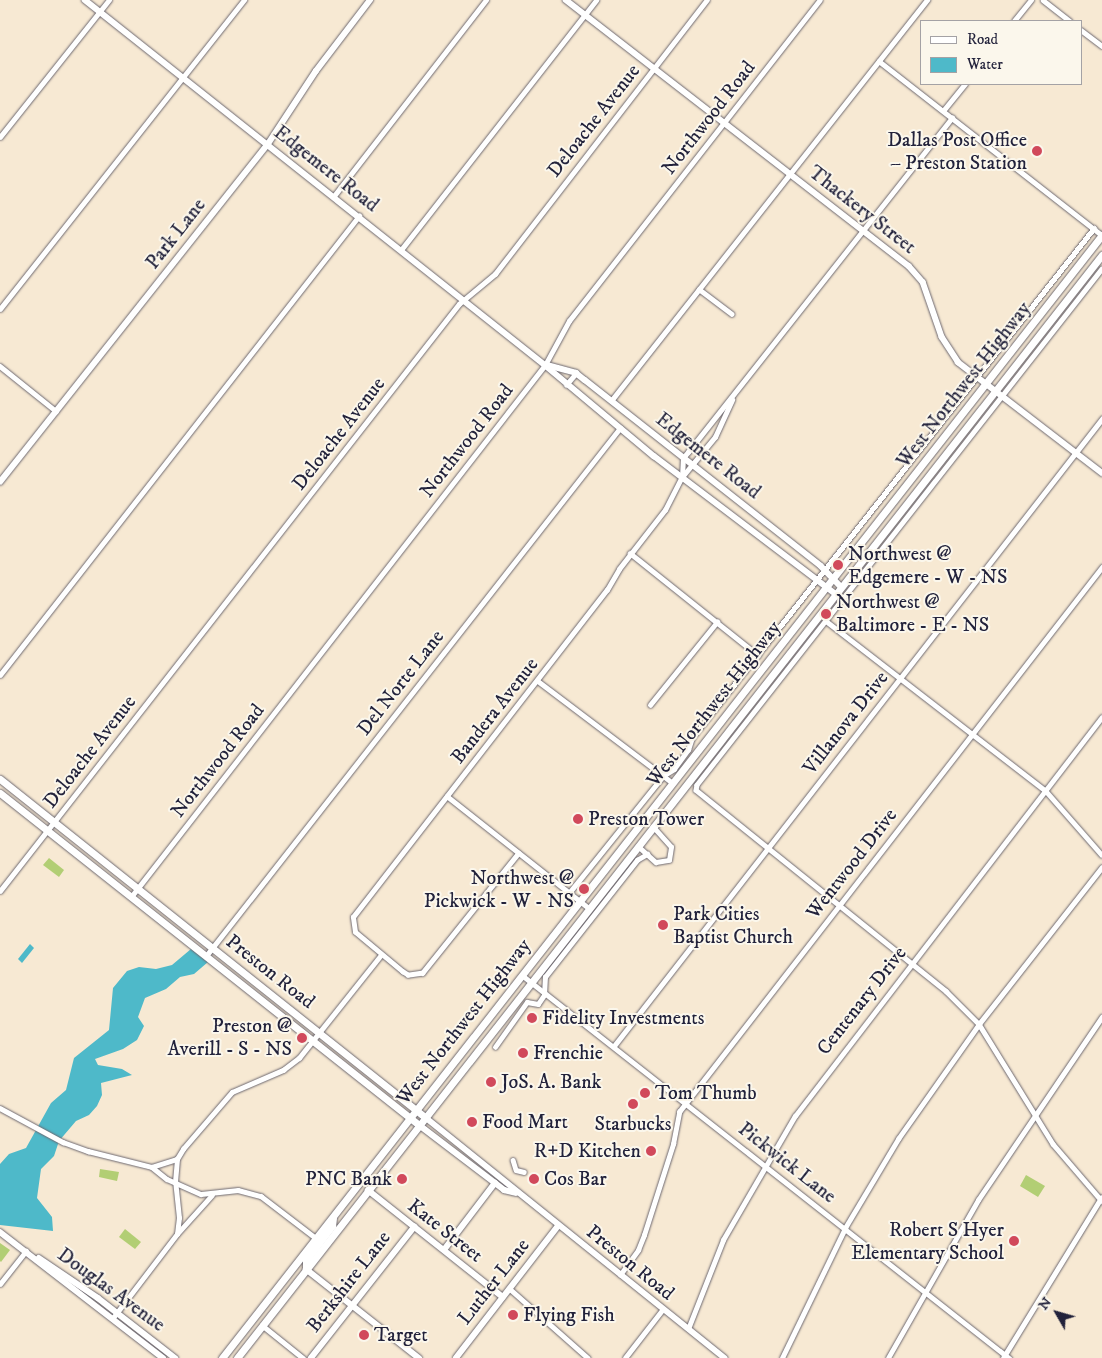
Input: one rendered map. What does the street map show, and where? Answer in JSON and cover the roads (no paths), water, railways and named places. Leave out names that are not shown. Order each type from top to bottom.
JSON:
[{"type":"main road","name":"West Northwest Highway","points":[[222,1358],[1102,235]]},
{"type":"main road","name":"West Northwest Highway","points":[[237,1358],[1102,255]]},
{"type":"main road","name":"Preston Road","points":[[0,779],[512,1186],[516,1193],[724,1358]]},
{"type":"main road","points":[[638,846],[636,837],[668,796],[672,784]]},
{"type":"main road","name":"Preston Road","points":[[0,793],[495,1184],[504,1190],[516,1193]]},
{"type":"main road","points":[[495,1184],[500,1177]]},
{"type":"main road","points":[[504,1190],[512,1186]]},
{"type":"main road","points":[[306,1269],[306,1260],[332,1226],[334,1215]]},
{"type":"street","name":"Edgemere Road","points":[[85,0],[334,196],[545,365],[566,385],[620,428],[816,582],[836,594]]},
{"type":"street","points":[[0,137],[109,0]]},
{"type":"street","points":[[0,309],[244,0]]},
{"type":"street","name":"Park Lane","points":[[0,482],[268,144],[316,71],[370,0]]},
{"type":"street","points":[[334,196],[486,0]]},
{"type":"street","name":"Thackery Street","points":[[566,0],[915,273],[928,294],[945,344],[958,362],[1102,473]]},
{"type":"street","points":[[401,250],[596,0]]},
{"type":"street","name":"Deloache Avenue","points":[[0,890],[464,301],[495,274],[707,0]]},
{"type":"street","name":"Northwood Road","points":[[131,897],[545,365],[570,321],[820,0]]},
{"type":"street","points":[[611,401],[927,0]]},
{"type":"street","points":[[1015,20],[1031,0]]},
{"type":"street","points":[[1043,0],[1069,20]]},
{"type":"street","points":[[1082,31],[1102,46]]},
{"type":"street","points":[[879,61],[1102,235]]},
{"type":"street","points":[[943,111],[964,85]]},
{"type":"street","name":"Bandera Avenue","points":[[682,477],[683,458],[732,400],[952,118]]},
{"type":"street","points":[[0,674],[359,216]]},
{"type":"street","points":[[569,893],[663,776],[683,756],[692,738],[1094,228]]},
{"type":"street","points":[[1006,1357],[1101,1199],[1033,1115],[979,1024],[911,963],[696,790],[697,784],[1102,269]]},
{"type":"street","points":[[699,289],[732,314]]},
{"type":"street","name":"Edgemere Road","points":[[545,365],[576,374],[826,570],[841,588]]},
{"type":"street","points":[[0,366],[56,411]]},
{"type":"street","points":[[566,385],[576,374]]},
{"type":"street","name":"Bandera Avenue","points":[[519,853],[424,973],[408,975],[355,932],[353,917],[607,590],[630,554],[664,510],[682,477],[693,466],[718,432],[732,400]]},
{"type":"street","name":"Villanova Drive","points":[[614,1046],[1102,419]]},
{"type":"street","name":"Del Norte Lane","points":[[206,956],[620,428]]},
{"type":"street","points":[[630,554],[758,654]]},
{"type":"street","name":"Wentwood Drive","points":[[620,1274],[638,1250],[673,1144],[676,1119],[686,1103],[1102,567]]},
{"type":"street","points":[[826,621],[1046,790],[1102,855]]},
{"type":"street","points":[[650,706],[717,622]]},
{"type":"street","points":[[538,681],[672,784]]},
{"type":"street","name":"Centenary Drive","points":[[688,1329],[723,1240],[765,1164],[821,1079],[1102,717]]},
{"type":"street","points":[[447,796],[589,908]]},
{"type":"street","points":[[638,846],[659,863],[666,862],[672,854],[671,847],[653,827]]},
{"type":"street","points":[[495,1047],[526,1002],[538,1004],[545,993],[545,977],[637,860],[647,854]]},
{"type":"street","points":[[782,1358],[845,1228],[903,1130],[979,1024],[1102,867]]},
{"type":"street","points":[[152,1167],[177,1158],[232,1092],[283,1070],[314,1042],[382,955]]},
{"type":"street","name":"Pickwick Lane","points":[[522,975],[765,1164],[1006,1357]]},
{"type":"street","points":[[888,1358],[924,1290],[1033,1115],[1102,1017]]},
{"type":"street","points":[[0,1108],[63,1142],[152,1167],[175,1182],[201,1194],[212,1195],[238,1190],[261,1196],[316,1238]]},
{"type":"street","points":[[177,1158],[175,1182],[179,1218],[177,1234]]},
{"type":"street","points":[[513,1160],[516,1170],[524,1172]]},
{"type":"street","points":[[444,1250],[495,1184]]},
{"type":"street","name":"Kate Street","points":[[368,1190],[503,1297]]},
{"type":"street","points":[[489,1192],[504,1190]]},
{"type":"street","points":[[112,1319],[177,1234],[212,1195]]},
{"type":"street","name":"Luther Lane","points":[[456,1358],[558,1226]]},
{"type":"street","name":"Berkshire Lane","points":[[311,1358],[414,1227]]},
{"type":"street","name":"Douglas Avenue","points":[[0,1232],[163,1358]]},
{"type":"street","points":[[0,1284],[26,1251]]},
{"type":"street","name":"Douglas Avenue","points":[[26,1251],[77,1283],[175,1358]]},
{"type":"street","points":[[306,1269],[419,1358]]},
{"type":"street","points":[[73,1289],[77,1283]]},
{"type":"street","points":[[510,1288],[588,1358]]},
{"type":"street","points":[[625,1358],[663,1309]]},
{"type":"street","points":[[262,1325],[303,1358]]},
{"type":"water","points":[[30,944],[34,948],[22,963],[18,959]]},
{"type":"water","points":[[191,949],[208,962],[194,974],[180,977],[166,989],[145,998],[138,1017],[144,1026],[137,1040],[123,1049],[95,1059],[98,1065],[122,1069],[132,1075],[101,1083],[102,1095],[97,1106],[89,1115],[76,1121],[59,1141],[54,1156],[41,1169],[37,1198],[52,1217],[53,1231],[0,1225],[0,1164],[9,1154],[26,1148],[51,1103],[66,1090],[74,1058],[109,1030],[113,988],[127,971],[139,967],[156,969],[172,965]]},
{"type":"place","name":"Dallas Post Office – Preston Station","points":[[1037,151]]},
{"type":"place","name":"Northwest @ Edgemere - W - NS","points":[[838,565]]},
{"type":"place","name":"Northwest @ Baltimore - E - NS","points":[[826,614]]},
{"type":"place","name":"Preston Tower","points":[[578,819]]},
{"type":"place","name":"Northwest @ Pickwick - W - NS","points":[[584,889]]},
{"type":"place","name":"Park Cities Baptist Church","points":[[663,925]]},
{"type":"place","name":"Fidelity Investments","points":[[532,1018]]},
{"type":"place","name":"Preston @ Averill - S - NS","points":[[302,1038]]},
{"type":"place","name":"Frenchie","points":[[523,1053]]},
{"type":"place","name":"JoS. A. Bank","points":[[491,1082]]},
{"type":"place","name":"Tom Thumb","points":[[645,1093]]},
{"type":"place","name":"Starbucks","points":[[633,1104]]},
{"type":"place","name":"Food Mart","points":[[472,1122]]},
{"type":"place","name":"R+D Kitchen","points":[[651,1151]]},
{"type":"place","name":"PNC Bank","points":[[402,1179]]},
{"type":"place","name":"Cos Bar","points":[[534,1179]]},
{"type":"place","name":"Robert S Hyer Elementary School","points":[[1014,1241]]},
{"type":"place","name":"Flying Fish","points":[[513,1315]]},
{"type":"place","name":"Target","points":[[364,1335]]}]
